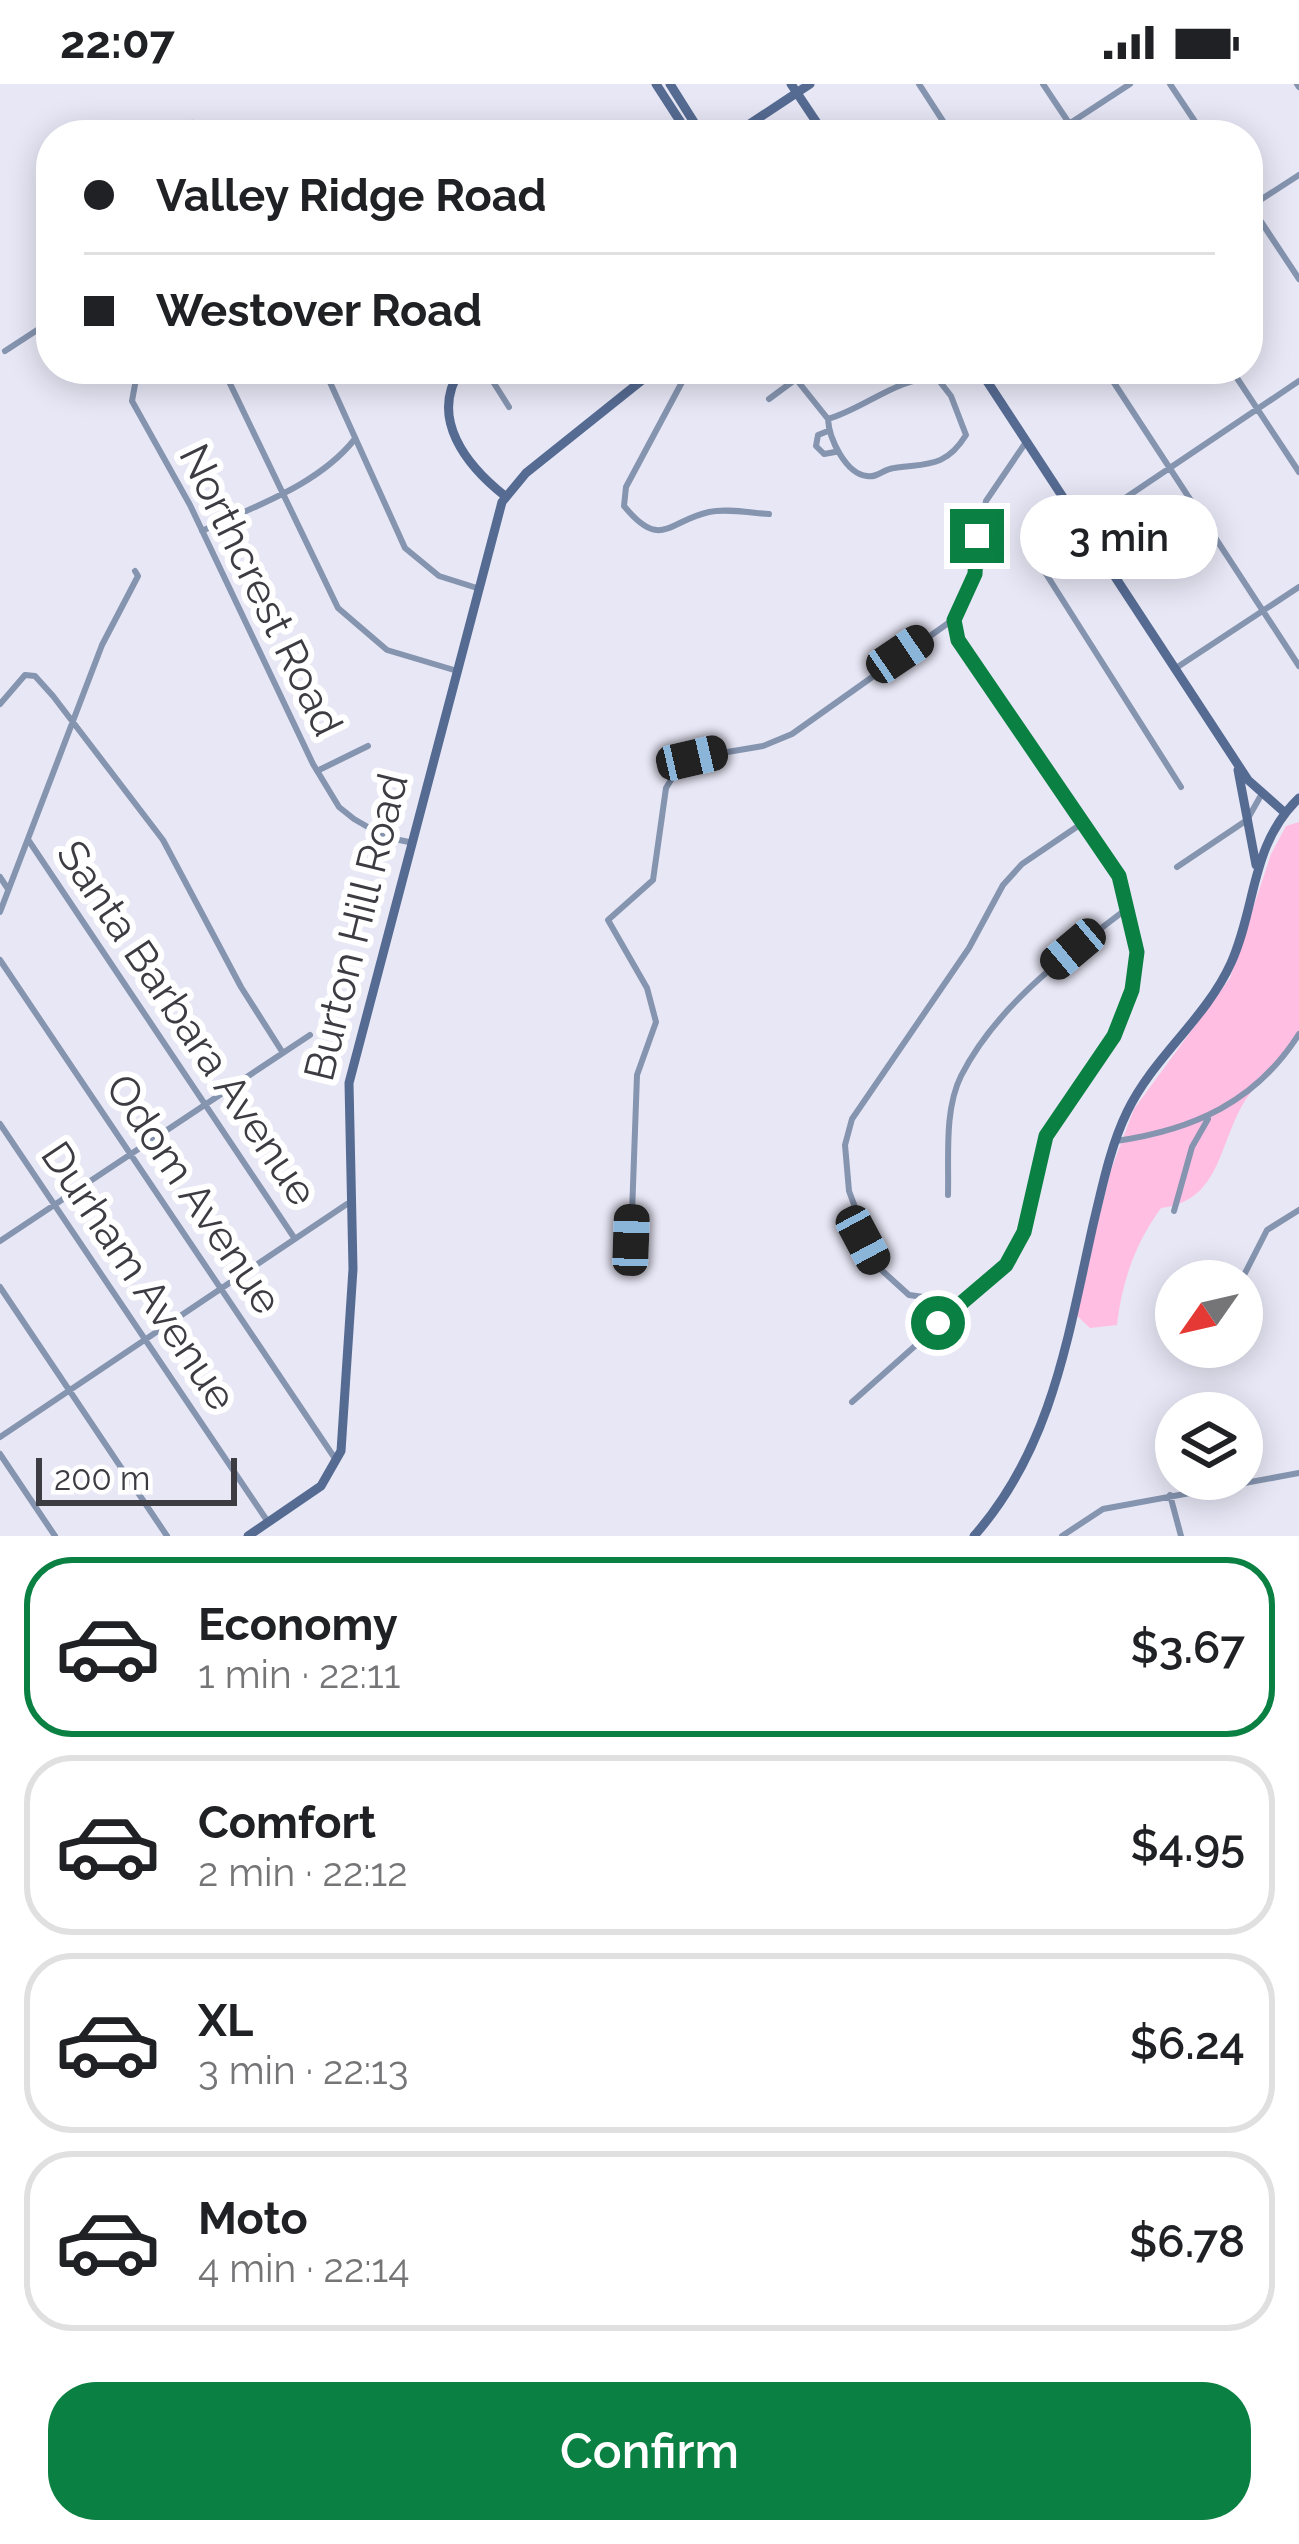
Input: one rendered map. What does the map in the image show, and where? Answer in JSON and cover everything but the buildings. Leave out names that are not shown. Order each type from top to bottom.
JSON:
[{"type":"street","points":[[656,84],[679,120]]},
{"type":"street","points":[[670,84],[693,120]]},
{"type":"street","points":[[752,120],[794,88],[809,84]]},
{"type":"street","points":[[919,84],[942,120]]},
{"type":"street","points":[[1043,84],[1068,120]]},
{"type":"street","points":[[1075,120],[1130,84]]},
{"type":"street","points":[[1170,84],[1194,120]]},
{"type":"street","points":[[794,88],[815,120]]},
{"type":"street","points":[[1263,197],[1299,175]]},
{"type":"street","points":[[1263,226],[1299,279]]},
{"type":"street","points":[[5,351],[36,331]]},
{"type":"street","points":[[1181,788],[1037,566],[1038,555],[1299,381]]},
{"type":"street","name":"Northcrest Road","points":[[137,384],[132,401],[202,531],[316,771],[353,819],[385,837],[409,842]]},
{"type":"street","points":[[231,384],[331,597],[361,632],[403,657],[454,670]]},
{"type":"street","points":[[330,384],[411,557],[439,576],[477,588]]},
{"type":"street","points":[[456,384],[449,404],[455,439],[472,469],[505,496]]},
{"type":"street","points":[[494,384],[508,406]]},
{"type":"street","name":"Burton Hill Road","points":[[337,1462],[351,1319],[346,1104],[353,1060],[454,670],[505,496],[526,472],[637,384]]},
{"type":"street","points":[[681,384],[626,487],[624,506],[640,526],[662,532],[708,512],[769,514]]},
{"type":"street","points":[[769,399],[789,384]]},
{"type":"street","points":[[800,384],[828,419],[835,452],[859,475],[872,478],[895,467],[917,470],[950,453],[966,435],[942,384]]},
{"type":"street","points":[[828,419],[903,384]]},
{"type":"street","points":[[988,384],[1237,764],[1261,797],[1299,816]]},
{"type":"street","points":[[1115,384],[1299,666]]},
{"type":"street","points":[[1241,384],[1299,472]]},
{"type":"street","points":[[828,430],[818,435],[816,446],[824,454],[835,452]]},
{"type":"street","points":[[202,531],[326,468],[354,440]]},
{"type":"street","points":[[631,1240],[634,1098],[656,1022],[646,988],[608,920],[653,880],[671,776],[692,758],[763,746],[792,734],[954,620],[975,574],[986,501],[1026,442]]},
{"type":"street","points":[[0,912],[102,645],[138,576],[135,571]]},
{"type":"street","points":[[1176,668],[1299,587]]},
{"type":"street","points":[[852,1402],[1006,1265],[1024,1232],[1046,1136],[1099,1063],[1126,1011],[1137,952],[1119,876],[958,640],[954,620]]},
{"type":"street","points":[[0,704],[25,675],[35,676],[163,840],[283,1053]]},
{"type":"street","points":[[316,771],[368,746]]},
{"type":"street","points":[[1237,764],[1256,866]]},
{"type":"street","points":[[1177,867],[1246,820],[1261,797]]},
{"type":"street","points":[[974,1536],[1028,1458],[1054,1394],[1116,1141],[1145,1081],[1204,1012],[1223,980],[1239,943],[1256,866],[1285,812],[1299,798]]},
{"type":"street","points":[[960,1302],[909,1294],[877,1266],[849,1191],[848,1134],[1003,885],[1022,864],[1084,822]]},
{"type":"street","name":"Santa Barbara Avenue","points":[[29,841],[295,1239]]},
{"type":"street","points":[[0,878],[8,889]]},
{"type":"street","points":[[948,1195],[951,1114],[962,1075],[1036,980],[1129,907]]},
{"type":"street","name":"Odom Avenue","points":[[0,960],[337,1462]]},
{"type":"street","points":[[1116,1141],[1161,1135],[1243,1098],[1282,1061],[1299,1034]]},
{"type":"street","points":[[0,1241],[310,1035]]},
{"type":"street","points":[[1174,1211],[1192,1147],[1210,1116]]},
{"type":"street","name":"Durham Avenue","points":[[0,1124],[268,1522]]},
{"type":"street","points":[[0,1437],[347,1204]]},
{"type":"street","points":[[1252,1260],[1267,1230],[1297,1217]]},
{"type":"street","points":[[0,1286],[167,1536]]},
{"type":"street","points":[[0,1454],[55,1536]]},
{"type":"street","points":[[248,1536],[321,1486],[337,1462]]},
{"type":"street","points":[[1263,1479],[1299,1473]]},
{"type":"street","points":[[1062,1536],[1103,1509],[1155,1498]]},
{"type":"street","points":[[1171,1500],[1181,1536]]},
{"type":"shaded area","points":[[1299,822],[1299,1038],[1243,1104],[1206,1184],[1180,1203],[1161,1208],[1152,1222],[1131,1264],[1117,1325],[1090,1328],[1075,1314],[1111,1170],[1134,1109],[1230,978],[1271,854],[1286,826]]},
{"type":"route","points":[[938,1323],[1006,1265],[1024,1232],[1049,1129],[1099,1063],[1126,1011],[1136,973],[1134,926],[1119,876],[958,640],[954,620],[975,574],[977,536]]}]
